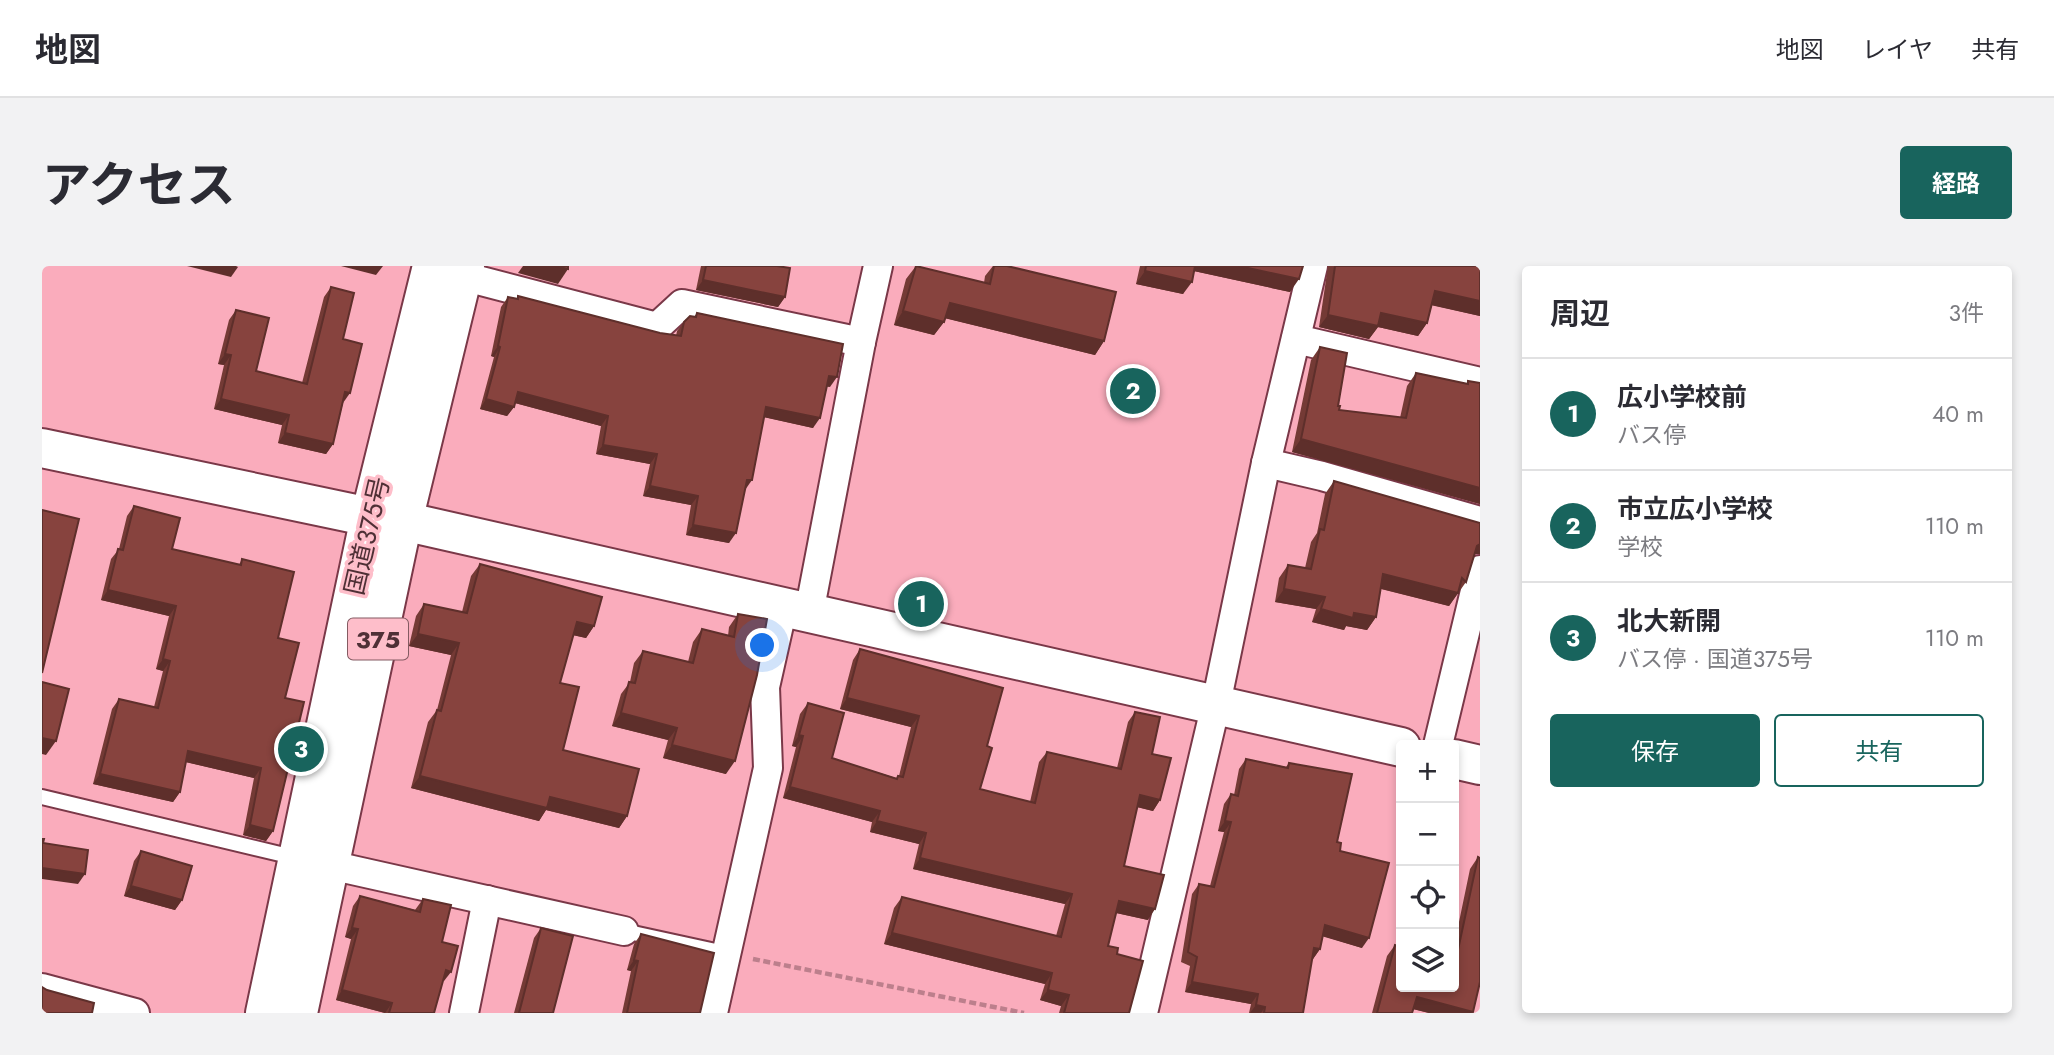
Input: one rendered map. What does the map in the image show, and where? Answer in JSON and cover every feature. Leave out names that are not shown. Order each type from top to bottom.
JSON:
[{"type":"main road","name":"国道375号","points":[[298,1013],[314,861],[386,519],[453,269]]},
{"type":"main road","points":[[42,448],[386,519],[1396,746]]},
{"type":"main road","points":[[1459,760],[1480,765]]},
{"type":"main road","name":"国道375号","points":[[265,1013],[314,861]]},
{"type":"street","points":[[713,1013],[768,768],[765,687],[796,610],[878,266]]},
{"type":"street","points":[[1143,1013],[1216,704],[1266,463],[1313,266]]},
{"type":"street","points":[[453,269],[657,327],[682,304],[861,342]]},
{"type":"street","points":[[1296,339],[1480,382]]},
{"type":"street","points":[[1266,463],[1322,476],[1480,521]]},
{"type":"street","points":[[1440,740],[1472,643],[1480,570]]},
{"type":"street","points":[[314,861],[624,930]]},
{"type":"street","points":[[464,1013],[487,900]]},
{"type":"street","points":[[42,988],[135,1013]]},
{"type":"lane","points":[[42,797],[314,861]]},
{"type":"lane","points":[[624,930],[725,953]]},
{"type":"path","points":[[725,953],[1024,1013]]},
{"type":"building","points":[[706,266],[790,268],[785,297],[703,280]]},
{"type":"building","points":[[916,266],[990,284],[994,266],[1007,266],[1116,292],[1104,341],[950,303],[944,322],[903,311]]},
{"type":"building","points":[[1146,266],[1195,266],[1192,282],[1145,271]]},
{"type":"building","points":[[1239,266],[1303,266],[1299,279]]},
{"type":"building","points":[[1335,266],[1480,266],[1480,301],[1435,291],[1427,323],[1381,313],[1378,326],[1328,315]]},
{"type":"building","points":[[331,287],[354,293],[343,339],[362,344],[350,393],[345,392],[333,444],[285,433],[289,415],[221,399],[231,355],[225,354],[236,310],[269,318],[256,371],[307,384]]},
{"type":"building","points":[[518,296],[660,333],[681,336],[684,322],[690,316],[696,317],[697,313],[843,344],[837,377],[829,376],[820,418],[766,407],[752,480],[747,480],[736,533],[693,525],[698,496],[650,486],[657,454],[603,445],[608,416],[518,392],[514,407],[486,399],[500,347],[498,346],[508,297],[518,299]]},
{"type":"building","points":[[1320,347],[1347,353],[1339,410],[1406,418],[1416,373],[1468,384],[1468,381],[1480,383],[1480,488],[1301,439]]},
{"type":"building","points":[[1334,481],[1480,523],[1480,544],[1477,546],[1466,582],[1462,578],[1458,593],[1383,574],[1376,617],[1354,613],[1353,618],[1321,609],[1325,597],[1284,589],[1288,565],[1311,569],[1320,529],[1324,530]]},
{"type":"building","points":[[134,506],[180,518],[172,549],[241,565],[242,559],[294,572],[278,638],[299,643],[285,698],[304,702],[273,831],[250,825],[261,768],[188,751],[180,792],[100,774],[119,699],[158,708],[170,661],[163,659],[176,606],[108,590],[118,549],[123,550]]},
{"type":"building","points":[[42,510],[79,519],[42,673]]},
{"type":"building","points":[[480,564],[602,597],[594,626],[577,622],[560,683],[579,687],[563,750],[639,769],[627,816],[550,797],[547,808],[420,776],[437,710],[441,711],[459,643],[418,634],[424,604],[467,613]]},
{"type":"building","points":[[738,614],[767,619],[757,675],[735,761],[672,745],[677,728],[621,713],[629,682],[635,683],[643,651],[693,663],[702,629],[734,637]]},
{"type":"building","points":[[860,649],[1003,688],[987,746],[992,748],[980,789],[1035,803],[1047,752],[1121,769],[1135,712],[1160,717],[1152,754],[1171,758],[1160,800],[1140,795],[1124,866],[1164,875],[1155,909],[1119,901],[1108,946],[1118,948],[1117,954],[1143,961],[1129,1013],[1064,1013],[1069,995],[1048,990],[1052,973],[892,933],[902,897],[1061,937],[1072,894],[920,858],[926,833],[877,821],[880,811],[790,787],[808,703],[844,713],[832,758],[897,779],[898,776],[903,777],[919,716],[847,698]]},
{"type":"building","points":[[42,682],[69,689],[56,741],[42,738]]},
{"type":"building","points":[[1246,759],[1288,768],[1289,763],[1352,774],[1337,842],[1341,843],[1340,851],[1389,863],[1369,938],[1325,925],[1320,949],[1314,948],[1303,1013],[1264,1013],[1265,1007],[1256,1005],[1258,994],[1192,982],[1197,957],[1188,952],[1199,884],[1214,887],[1231,822],[1225,821],[1231,794],[1238,796]]},
{"type":"building","points":[[42,839],[43,843],[88,850],[85,874],[42,868]]},
{"type":"building","points":[[141,851],[192,866],[182,900],[131,886]]},
{"type":"building","points":[[1478,857],[1480,982],[1473,1012],[1417,997],[1412,1013],[1377,1013],[1395,945],[1396,992],[1459,992],[1459,945]]},
{"type":"building","points":[[360,896],[420,912],[423,899],[451,905],[442,942],[458,946],[451,972],[446,970],[434,1013],[389,1013],[392,1003],[342,990],[358,929],[352,928]]},
{"type":"building","points":[[541,928],[573,936],[553,1013],[519,1013]]},
{"type":"building","points":[[641,934],[714,953],[700,1013],[627,1013],[638,961],[634,960]]},
{"type":"building","points":[[42,987],[94,1003],[92,1013],[42,1013]]},
{"type":"place","name":"市立広小学校","points":[[1133,391]]},
{"type":"place","name":"広小学校前","points":[[921,604]]},
{"type":"place","name":"北大新開","points":[[301,749]]}]
